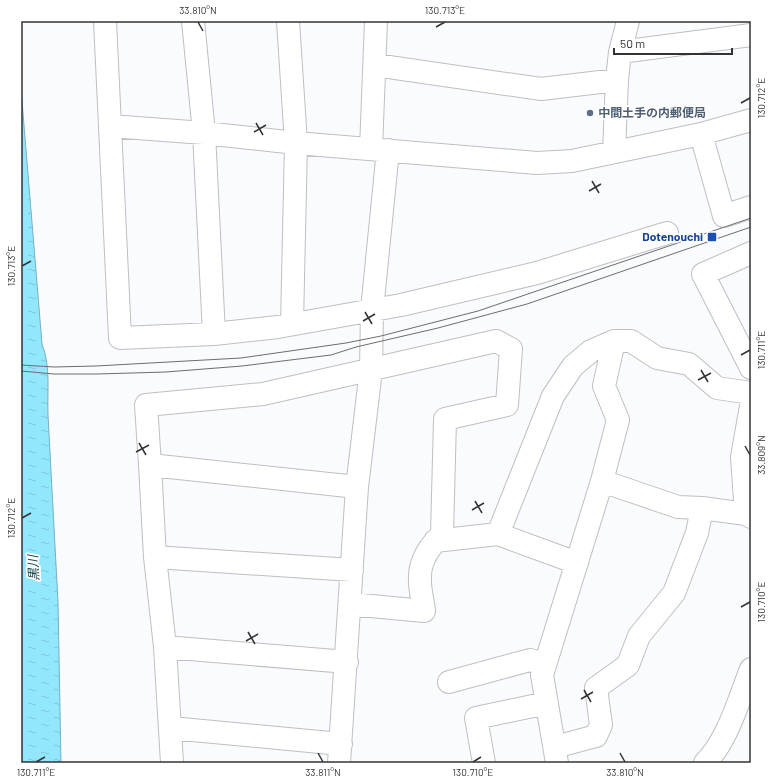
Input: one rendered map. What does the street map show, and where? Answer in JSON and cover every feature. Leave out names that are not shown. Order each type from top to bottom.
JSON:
[{"type":"street","points":[[105,21],[120,338],[214,334],[278,327],[401,305],[537,273],[667,233]]},
{"type":"street","points":[[193,21],[204,133],[214,334]]},
{"type":"street","points":[[288,21],[296,143],[292,324]]},
{"type":"street","points":[[171,728],[340,753],[357,487],[370,370],[380,149],[375,65],[376,21]]},
{"type":"street","points":[[614,152],[617,80],[620,52],[628,21]]},
{"type":"street","points":[[620,52],[751,35]]},
{"type":"street","points":[[375,65],[541,89],[617,80]]},
{"type":"street","points":[[110,126],[537,163],[572,161],[701,134],[751,120]]},
{"type":"street","points":[[701,134],[724,216],[751,207]]},
{"type":"street","points":[[751,253],[703,274],[751,368]]},
{"type":"street","points":[[172,763],[165,647],[155,557],[146,405],[263,394],[496,341],[511,349],[507,405],[445,419],[442,536],[435,541],[425,556],[419,575],[424,611],[350,604]]},
{"type":"street","points":[[498,534],[553,396],[573,366],[591,351],[614,341],[631,341],[657,358],[689,364],[717,388],[751,393]]},
{"type":"street","points":[[614,341],[604,386],[618,420],[602,481],[542,675],[556,755],[596,736],[601,724],[596,688],[628,665],[639,636],[674,593],[697,533],[702,508]]},
{"type":"street","points":[[602,481],[678,507],[702,508],[749,515],[742,457],[751,406]]},
{"type":"street","points":[[150,465],[357,487]]},
{"type":"street","points":[[435,541],[498,534],[577,563]]},
{"type":"street","points":[[155,557],[352,570]]},
{"type":"street","points":[[165,647],[347,662]]},
{"type":"street","points":[[449,682],[530,660],[545,664]]},
{"type":"street","points":[[705,763],[712,756],[729,727],[751,669]]},
{"type":"street","points":[[484,763],[476,718],[547,703]]},
{"type":"water","name":"黒川","points":[[21,89],[42,344],[48,371],[48,415],[58,602],[61,763],[21,763]]},
{"type":"tram line","points":[[21,365],[54,367],[96,366],[241,358],[346,343],[381,336],[478,311],[751,218]]},
{"type":"tram line","points":[[21,371],[54,374],[166,372],[242,366],[331,355],[356,347],[438,328],[527,304],[751,227]]},
{"type":"place","name":"中間土手の内郵便局","points":[[590,113]]},
{"type":"place","name":"Dotenouchi","points":[[712,237]]}]
